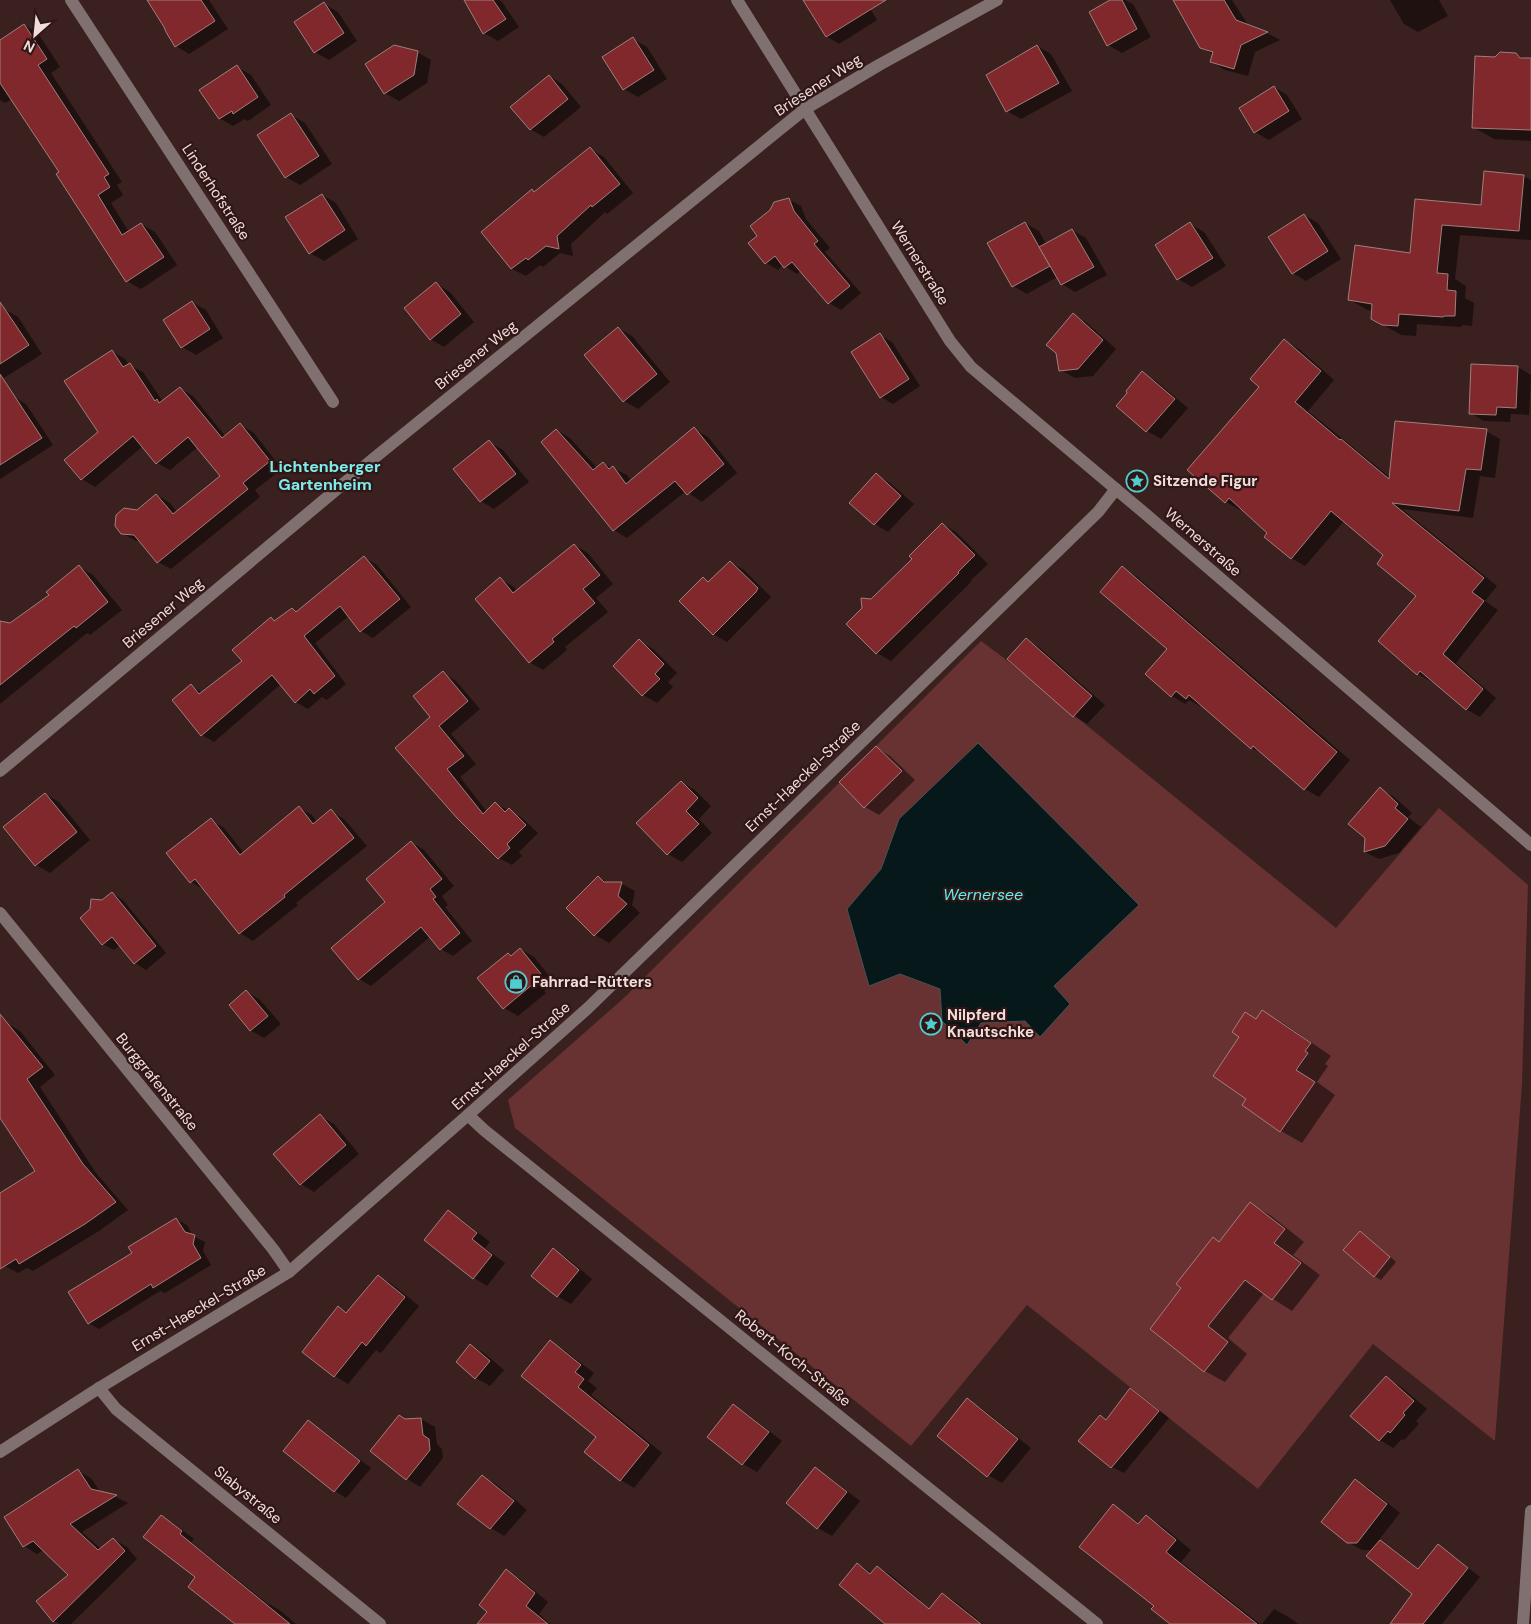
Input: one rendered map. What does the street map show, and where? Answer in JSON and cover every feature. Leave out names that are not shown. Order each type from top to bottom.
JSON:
[{"type":"street","name":"Linderhofstraße","points":[[71,0],[333,402]]},
{"type":"street","name":"Wernerstraße","points":[[737,0],[950,341],[971,367],[1531,845]]},
{"type":"street","name":"Briesener Weg","points":[[0,770],[366,465],[805,110],[878,65],[997,0]]},
{"type":"street","name":"Ernst-Haeckel-Straße","points":[[0,1452],[99,1388],[289,1272],[468,1116],[588,1008],[1098,512],[1116,489]]},
{"type":"street","name":"Burggrafenstraße","points":[[0,913],[273,1249],[289,1272]]},
{"type":"street","name":"Robert-Koch-Straße","points":[[468,1116],[1097,1624]]},
{"type":"street","name":"Slabystraße","points":[[99,1388],[116,1409],[380,1624]]},
{"type":"street","points":[[1523,1624],[1531,1511]]},
{"type":"shaded area","points":[[981,641],[1336,928],[1439,808],[1528,885],[1522,1084],[1495,1441],[1373,1344],[1258,1489],[1027,1305],[911,1446],[515,1128],[508,1100],[625,997]],"holes":[[[881,869],[1139,905],[1054,986],[1040,1036],[1025,1021],[981,1023],[967,1044],[942,1021],[940,989],[900,974],[869,986],[847,909]]]},
{"type":"water","name":"Wernersee","points":[[978,743],[1139,905],[1054,986],[1070,1004],[1040,1037],[1025,1021],[981,1023],[967,1045],[942,1021],[940,989],[900,974],[869,986],[847,909],[881,869],[899,819]]},
{"type":"building","points":[[147,0],[201,0],[215,21],[175,47]]},
{"type":"building","points":[[464,0],[493,0],[506,19],[483,34]]},
{"type":"building","points":[[803,0],[886,0],[826,37]]},
{"type":"building","points":[[1110,0],[1122,0],[1137,29],[1107,46],[1089,12]]},
{"type":"building","points":[[1173,0],[1224,0],[1236,20],[1268,32],[1241,45],[1234,69],[1210,62],[1213,52],[1200,48]]},
{"type":"building","points":[[324,2],[344,33],[314,53],[294,22]]},
{"type":"building","points":[[24,24],[47,59],[38,65],[109,174],[104,177],[110,187],[98,195],[122,235],[141,223],[164,257],[126,282],[56,174],[59,172],[0,83],[0,40]]},
{"type":"building","points":[[633,37],[654,70],[623,90],[602,57]]},
{"type":"building","points":[[394,45],[418,51],[414,75],[384,94],[365,64]]},
{"type":"building","points":[[1037,45],[1059,83],[1006,112],[986,75]]},
{"type":"building","points":[[1500,52],[1516,53],[1520,58],[1531,58],[1531,130],[1472,128],[1475,56],[1495,57]]},
{"type":"building","points":[[237,65],[258,97],[233,114],[232,111],[219,119],[199,90]]},
{"type":"building","points":[[549,75],[568,99],[530,130],[510,107]]},
{"type":"building","points":[[1274,86],[1289,111],[1254,133],[1239,108]]},
{"type":"building","points":[[291,113],[319,156],[285,178],[257,135]]},
{"type":"building","points":[[590,147],[620,184],[592,207],[591,205],[557,236],[559,249],[546,246],[528,260],[526,258],[511,269],[481,232],[532,189],[534,192]]},
{"type":"building","points":[[1484,171],[1524,175],[1519,231],[1442,225],[1437,273],[1448,274],[1447,290],[1456,291],[1455,316],[1399,314],[1398,326],[1382,325],[1371,319],[1372,304],[1348,300],[1355,245],[1410,253],[1415,199],[1481,205]]},
{"type":"building","points":[[322,194],[345,230],[309,254],[285,217]]},
{"type":"building","points":[[789,198],[794,211],[818,241],[814,244],[850,286],[828,304],[792,262],[784,268],[775,256],[765,264],[748,243],[757,236],[750,226],[770,210],[774,202]]},
{"type":"building","points":[[1304,214],[1328,251],[1292,274],[1268,237]]},
{"type":"building","points":[[1025,222],[1050,266],[1012,287],[987,243]]},
{"type":"building","points":[[1190,222],[1213,258],[1177,280],[1155,245]]},
{"type":"building","points":[[1072,229],[1094,267],[1061,285],[1039,247]]},
{"type":"building","points":[[436,282],[461,314],[430,340],[404,308]]},
{"type":"building","points":[[192,301],[210,329],[181,348],[163,320]]},
{"type":"building","points":[[0,302],[29,345],[0,364]]},
{"type":"building","points":[[1073,313],[1103,340],[1078,369],[1059,371],[1056,353],[1046,345]]},
{"type":"building","points":[[618,327],[657,374],[623,402],[584,355]]},
{"type":"building","points":[[880,333],[909,379],[880,398],[851,352]]},
{"type":"building","points":[[1284,339],[1321,371],[1295,402],[1389,479],[1395,421],[1487,429],[1481,470],[1466,469],[1459,511],[1392,503],[1484,578],[1472,592],[1484,601],[1443,654],[1483,689],[1466,710],[1420,671],[1417,675],[1378,641],[1416,596],[1377,564],[1383,555],[1331,511],[1291,559],[1264,537],[1267,533],[1229,498],[1225,503],[1187,470],[1259,387],[1250,379]]},
{"type":"building","points":[[112,350],[123,367],[130,363],[155,401],[157,399],[159,403],[180,387],[222,438],[240,423],[270,461],[243,483],[248,489],[157,563],[134,535],[121,534],[115,526],[116,515],[124,508],[137,510],[156,494],[173,514],[220,476],[188,437],[156,464],[133,436],[81,480],[64,460],[98,432],[64,381]]},
{"type":"building","points":[[1471,364],[1518,366],[1516,408],[1497,407],[1496,415],[1469,414]]},
{"type":"building","points":[[1142,371],[1175,399],[1146,432],[1116,406]]},
{"type":"building","points":[[0,374],[42,438],[0,465]]},
{"type":"building","points":[[694,427],[724,464],[687,495],[675,481],[613,531],[541,442],[556,429],[593,470],[603,462],[609,469],[613,466],[626,484]]},
{"type":"building","points":[[489,440],[516,474],[480,502],[453,469]]},
{"type":"building","points":[[876,473],[901,496],[874,525],[849,503]]},
{"type":"building","points":[[942,523],[975,555],[876,654],[846,624],[862,608],[861,598],[871,599],[912,559],[909,556]]},
{"type":"building","points":[[574,544],[600,575],[583,589],[595,603],[552,639],[554,642],[529,663],[475,599],[500,577],[513,593]]},
{"type":"building","points":[[364,556],[400,599],[360,632],[340,606],[304,636],[335,676],[314,694],[310,689],[295,703],[272,675],[201,736],[172,700],[191,684],[199,694],[242,661],[232,650],[271,617],[274,621],[292,608],[296,612]]},
{"type":"building","points":[[730,561],[758,588],[713,635],[679,601],[703,577],[708,582]]},
{"type":"building","points":[[79,565],[108,602],[76,628],[74,626],[0,685],[0,621],[10,623],[49,595],[46,592]]},
{"type":"building","points":[[1122,566],[1337,752],[1304,790],[1253,746],[1251,749],[1189,695],[1186,699],[1176,691],[1171,697],[1145,674],[1167,649],[1100,592]]},
{"type":"building","points":[[1026,638],[1092,696],[1073,717],[1007,659]]},
{"type":"building","points":[[639,639],[664,664],[655,674],[660,679],[642,696],[613,666]]},
{"type":"building","points":[[443,671],[468,701],[439,726],[464,756],[447,769],[483,814],[495,802],[505,812],[509,808],[526,825],[507,844],[510,848],[498,859],[457,818],[395,748],[430,717],[413,696]]},
{"type":"building","points":[[876,746],[902,771],[864,808],[839,782]]},
{"type":"building","points":[[681,781],[698,798],[686,811],[699,824],[667,855],[636,823]]},
{"type":"building","points":[[1380,787],[1398,804],[1395,808],[1408,819],[1385,846],[1364,852],[1365,838],[1348,824]]},
{"type":"building","points":[[45,793],[77,832],[35,866],[3,827]]},
{"type":"building","points":[[299,806],[313,824],[331,809],[354,838],[239,934],[195,879],[190,883],[166,853],[211,818],[240,855]]},
{"type":"building","points":[[411,841],[442,879],[430,889],[436,897],[433,899],[460,933],[440,950],[421,927],[358,980],[331,948],[385,902],[366,879]]},
{"type":"building","points":[[598,876],[604,882],[622,882],[618,896],[627,904],[594,936],[566,908]]},
{"type":"building","points":[[112,892],[156,946],[134,964],[112,937],[102,945],[80,918],[90,909],[91,899],[102,900]]},
{"type":"building","points":[[520,948],[541,974],[531,982],[533,984],[503,1009],[477,978],[508,953],[511,956]]},
{"type":"building","points":[[246,990],[268,1016],[250,1031],[229,1005]]},
{"type":"building","points":[[1262,1010],[1311,1043],[1305,1051],[1308,1053],[1296,1070],[1315,1082],[1280,1132],[1242,1105],[1246,1099],[1213,1076],[1239,1037],[1232,1032],[1245,1012],[1256,1019]]},
{"type":"building","points":[[0,1014],[43,1067],[27,1079],[83,1164],[116,1202],[85,1224],[19,1264],[16,1259],[0,1269],[0,1193],[35,1171],[0,1118]]},
{"type":"building","points":[[320,1114],[346,1145],[300,1185],[273,1154]]},
{"type":"building","points":[[1250,1202],[1285,1229],[1274,1243],[1301,1263],[1272,1300],[1245,1280],[1208,1326],[1228,1342],[1204,1372],[1150,1329],[1181,1288],[1176,1284],[1213,1237],[1219,1242]]},
{"type":"building","points":[[448,1210],[477,1233],[472,1239],[492,1255],[473,1279],[424,1240]]},
{"type":"building","points":[[176,1218],[185,1232],[195,1235],[193,1244],[201,1258],[153,1288],[151,1284],[88,1324],[68,1292],[132,1253],[128,1247]]},
{"type":"building","points":[[1360,1231],[1390,1257],[1374,1277],[1343,1250]]},
{"type":"building","points":[[553,1248],[579,1270],[557,1297],[531,1276]]},
{"type":"building","points":[[378,1275],[405,1297],[366,1346],[362,1342],[334,1377],[302,1352],[338,1306],[346,1313]]},
{"type":"building","points":[[550,1340],[581,1365],[575,1372],[584,1379],[578,1387],[649,1445],[620,1481],[584,1452],[596,1437],[521,1376]]},
{"type":"building","points":[[470,1344],[490,1361],[475,1379],[456,1362]]},
{"type":"building","points":[[1386,1376],[1414,1401],[1403,1413],[1405,1415],[1390,1433],[1388,1431],[1379,1441],[1350,1416]]},
{"type":"building","points":[[1130,1388],[1159,1411],[1111,1468],[1078,1441],[1100,1415],[1106,1420]]},
{"type":"building","points":[[967,1398],[1018,1439],[987,1477],[937,1436]]},
{"type":"building","points":[[733,1404],[769,1432],[742,1465],[707,1437]]},
{"type":"building","points":[[399,1415],[405,1419],[421,1418],[423,1435],[429,1439],[430,1450],[406,1480],[370,1451]]},
{"type":"building","points":[[308,1420],[360,1461],[334,1492],[283,1451]]},
{"type":"building","points":[[815,1467],[847,1492],[817,1529],[786,1503]]},
{"type":"building","points":[[78,1469],[91,1489],[117,1495],[70,1524],[98,1550],[113,1538],[125,1551],[53,1622],[36,1601],[68,1575],[33,1541],[23,1547],[4,1517]]},
{"type":"building","points":[[482,1475],[514,1501],[490,1529],[457,1504]]},
{"type":"building","points":[[1355,1479],[1387,1504],[1357,1543],[1347,1543],[1321,1522]]},
{"type":"building","points":[[1113,1504],[1138,1524],[1146,1515],[1176,1540],[1166,1552],[1257,1624],[1170,1624],[1151,1609],[1154,1606],[1079,1547]]},
{"type":"building","points":[[161,1515],[182,1531],[180,1534],[290,1624],[235,1624],[188,1587],[195,1577],[143,1537]]},
{"type":"building","points":[[1380,1540],[1418,1569],[1438,1544],[1468,1568],[1423,1624],[1390,1624],[1412,1594],[1366,1556]]},
{"type":"building","points":[[857,1563],[870,1574],[877,1566],[929,1609],[942,1593],[981,1624],[885,1624],[839,1585]]},
{"type":"building","points":[[506,1569],[535,1593],[526,1606],[548,1624],[477,1624],[487,1612],[479,1605]]},
{"type":"place","name":"Sitzende Figur","points":[[1137,481]]},
{"type":"place","name":"Fahrrad-Rütters","points":[[516,982]]},
{"type":"place","name":"Nilpferd Knautschke","points":[[931,1024]]},
{"type":"district","name":"Lichtenberger Gartenheim","points":[[325,475]]}]
